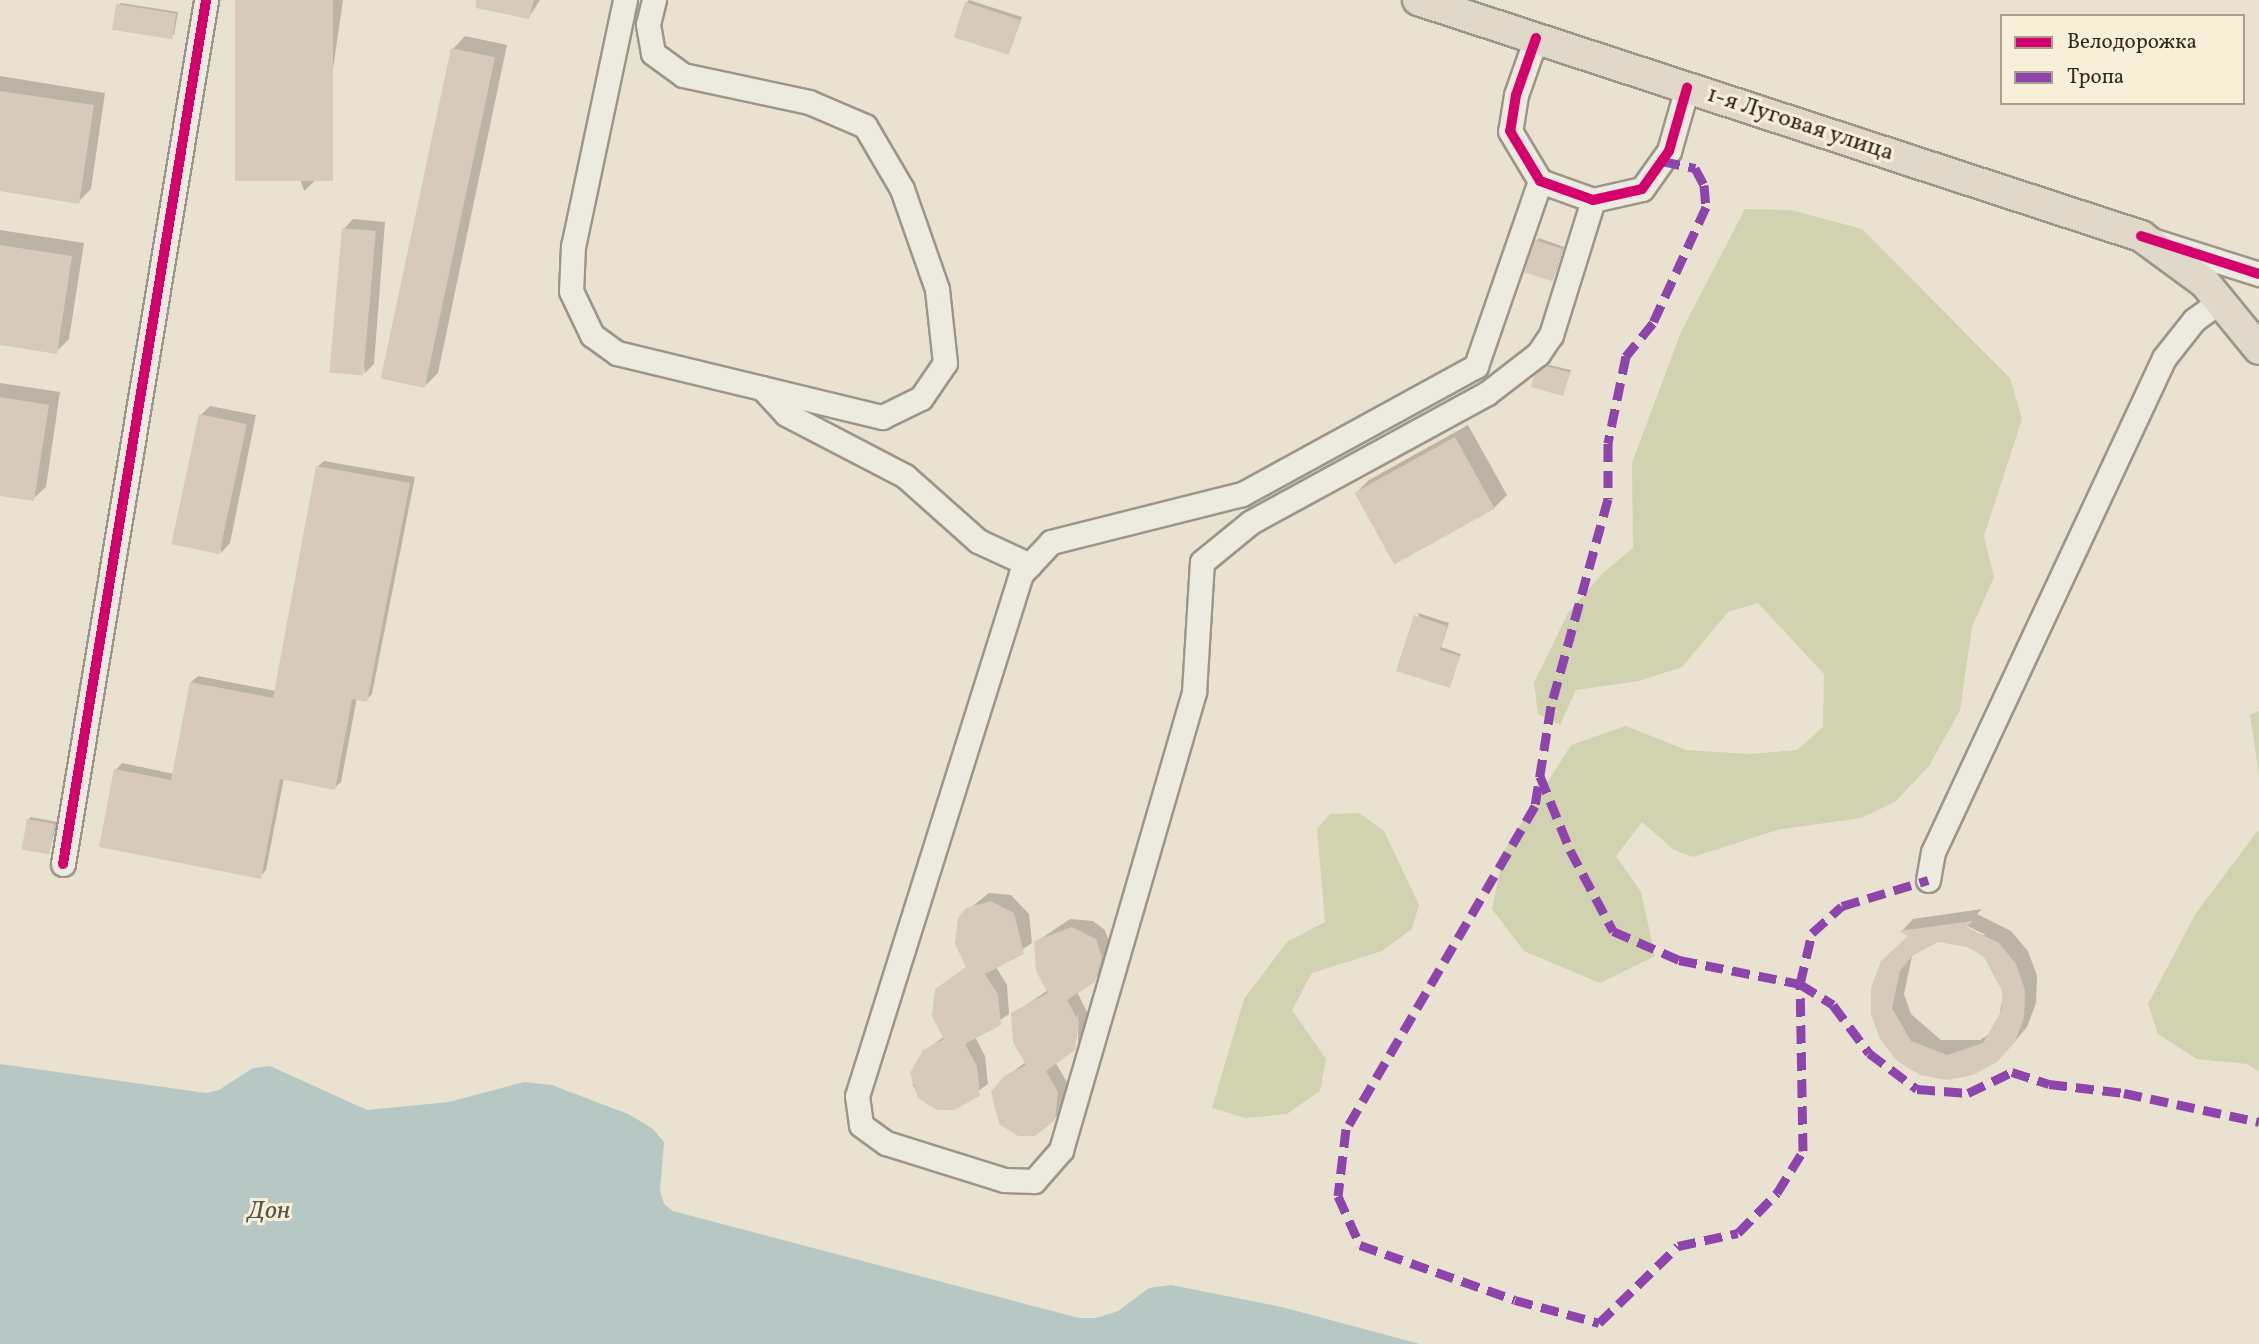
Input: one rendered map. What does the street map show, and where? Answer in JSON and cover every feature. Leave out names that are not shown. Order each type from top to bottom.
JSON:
[{"type":"main road","name":"1-я Луговая улица","points":[[1418,0],[2141,236],[2176,258],[2220,301],[2259,349]]},
{"type":"street","points":[[63,864],[206,0]]},
{"type":"street","points":[[625,0],[573,246],[571,291],[592,335],[617,353],[882,417],[921,398],[945,363],[937,289],[902,189],[865,126],[808,102],[683,75],[653,54],[648,24],[654,0]]},
{"type":"street","points":[[1536,38],[1516,95],[1510,131],[1540,181],[1592,200],[1642,189],[1669,151],[1687,88]]},
{"type":"street","points":[[1540,181],[1476,366],[1242,494],[1051,542],[1021,574],[857,1097],[861,1125],[886,1143],[1004,1181],[1034,1181],[1061,1150],[1194,692],[1202,562],[1251,522],[1486,394],[1538,354],[1550,335],[1592,200]]},
{"type":"street","name":"1-я Луговая улица","points":[[2141,236],[2259,274]]},
{"type":"street","points":[[1928,880],[1933,852],[2164,358],[2194,320],[2220,301]]},
{"type":"street","points":[[761,388],[786,414],[905,475],[978,541],[1030,565]]},
{"type":"green space","points":[[1745,209],[1791,210],[1862,229],[2010,378],[2022,419],[1984,536],[1994,577],[1972,627],[1960,710],[1929,766],[1895,802],[1861,818],[1777,830],[1693,857],[1674,850],[1642,822],[1616,856],[1641,892],[1655,956],[1600,983],[1524,951],[1492,909],[1504,851],[1571,745],[1626,726],[1686,750],[1750,754],[1797,750],[1823,727],[1824,674],[1758,603],[1728,612],[1682,667],[1639,681],[1576,690],[1560,725],[1538,714],[1534,683],[1568,613],[1603,573],[1633,548],[1632,463],[1681,332]]},
{"type":"green space","points":[[2259,711],[2259,775],[2250,715]]},
{"type":"green space","points":[[1359,813],[1384,831],[1419,905],[1412,929],[1382,951],[1312,973],[1292,1010],[1326,1059],[1320,1091],[1287,1114],[1245,1118],[1212,1108],[1244,999],[1287,942],[1325,922],[1317,829],[1330,814]]},
{"type":"green space","points":[[2259,829],[2259,1072],[2247,1064],[2197,1059],[2158,1034],[2148,1004],[2196,913]]},
{"type":"water","name":"Дон","points":[[0,1064],[206,1093],[219,1090],[253,1068],[270,1066],[367,1110],[449,1102],[524,1082],[552,1085],[628,1114],[652,1128],[664,1142],[660,1191],[664,1204],[673,1211],[1079,1318],[1096,1318],[1118,1311],[1149,1288],[1171,1285],[1282,1307],[1420,1344],[0,1344]]},
{"type":"building","points":[[235,0],[333,0],[333,181],[235,181]]},
{"type":"building","points":[[476,0],[534,0],[529,19],[476,8]]},
{"type":"building","points":[[965,2],[1020,20],[1009,55],[954,37]]},
{"type":"building","points":[[116,4],[176,14],[172,39],[112,30]]},
{"type":"building","points":[[451,48],[495,57],[425,388],[381,379]]},
{"type":"building","points":[[0,91],[94,105],[79,204],[0,191]]},
{"type":"building","points":[[342,228],[376,231],[363,375],[329,372]]},
{"type":"building","points":[[1535,240],[1563,249],[1552,281],[1524,272]]},
{"type":"building","points":[[0,245],[72,256],[57,354],[0,345]]},
{"type":"building","points":[[1545,366],[1570,372],[1563,396],[1531,387],[1534,375]]},
{"type":"building","points":[[0,397],[49,405],[34,501],[0,496]]},
{"type":"building","points":[[199,414],[247,424],[219,554],[171,544]]},
{"type":"building","points":[[1455,437],[1495,509],[1394,564],[1354,493]]},
{"type":"building","points":[[316,466],[410,483],[367,702],[352,699],[335,790],[280,779],[261,879],[99,847],[114,769],[171,780],[190,682],[273,698]]},
{"type":"building","points":[[1414,615],[1447,626],[1440,650],[1460,656],[1450,688],[1396,671]]},
{"type":"building","points":[[27,819],[55,824],[49,854],[22,850]]},
{"type":"building","points":[[991,901],[1014,913],[1024,954],[985,974],[998,995],[1001,1025],[965,1044],[977,1066],[980,1096],[954,1110],[937,1110],[918,1098],[910,1073],[923,1050],[944,1039],[932,1016],[935,989],[966,967],[955,944],[958,918],[966,908]]},
{"type":"building","points":[[1973,921],[1966,927],[1999,943],[2016,964],[2025,990],[2024,1017],[2015,1042],[1997,1062],[1973,1075],[1947,1080],[1920,1075],[1897,1061],[1880,1039],[1871,1014],[1871,987],[1881,961],[1908,936],[1899,931]],"holes":[[[1938,942],[1967,947],[1984,957],[2002,991],[2002,1010],[1983,1043],[1947,1055],[1911,1041],[1892,1008],[1900,971],[1912,956]]]},
{"type":"building","points":[[1072,927],[1096,939],[1102,957],[1095,982],[1067,1000],[1079,1022],[1075,1050],[1046,1071],[1058,1092],[1055,1120],[1035,1136],[1018,1136],[999,1124],[991,1092],[1004,1076],[1026,1065],[1013,1042],[1011,1013],[1048,993],[1036,971],[1034,941]]},
{"type":"marked path","points":[[1662,161],[1695,168],[1704,185],[1706,207],[1653,323],[1626,356],[1608,443],[1608,499],[1551,706],[1535,806],[1346,1129],[1338,1196],[1360,1245],[1515,1300],[1599,1323],[1678,1246],[1738,1233],[1777,1193],[1803,1151],[1800,984],[1812,933],[1842,906],[1928,880]]},
{"type":"marked path","points":[[1540,776],[1570,850],[1613,931],[1679,960],[1800,984],[1833,1005],[1869,1053],[1917,1089],[1968,1093],[2012,1072],[2049,1084],[2124,1093],[2259,1122]]},
{"type":"cycle path","points":[[63,864],[206,0]]},
{"type":"cycle path","points":[[1536,38],[1516,95],[1510,131],[1540,181],[1593,200],[1642,189],[1669,151],[1687,88]]},
{"type":"cycle path","points":[[2141,236],[2259,274]]}]
